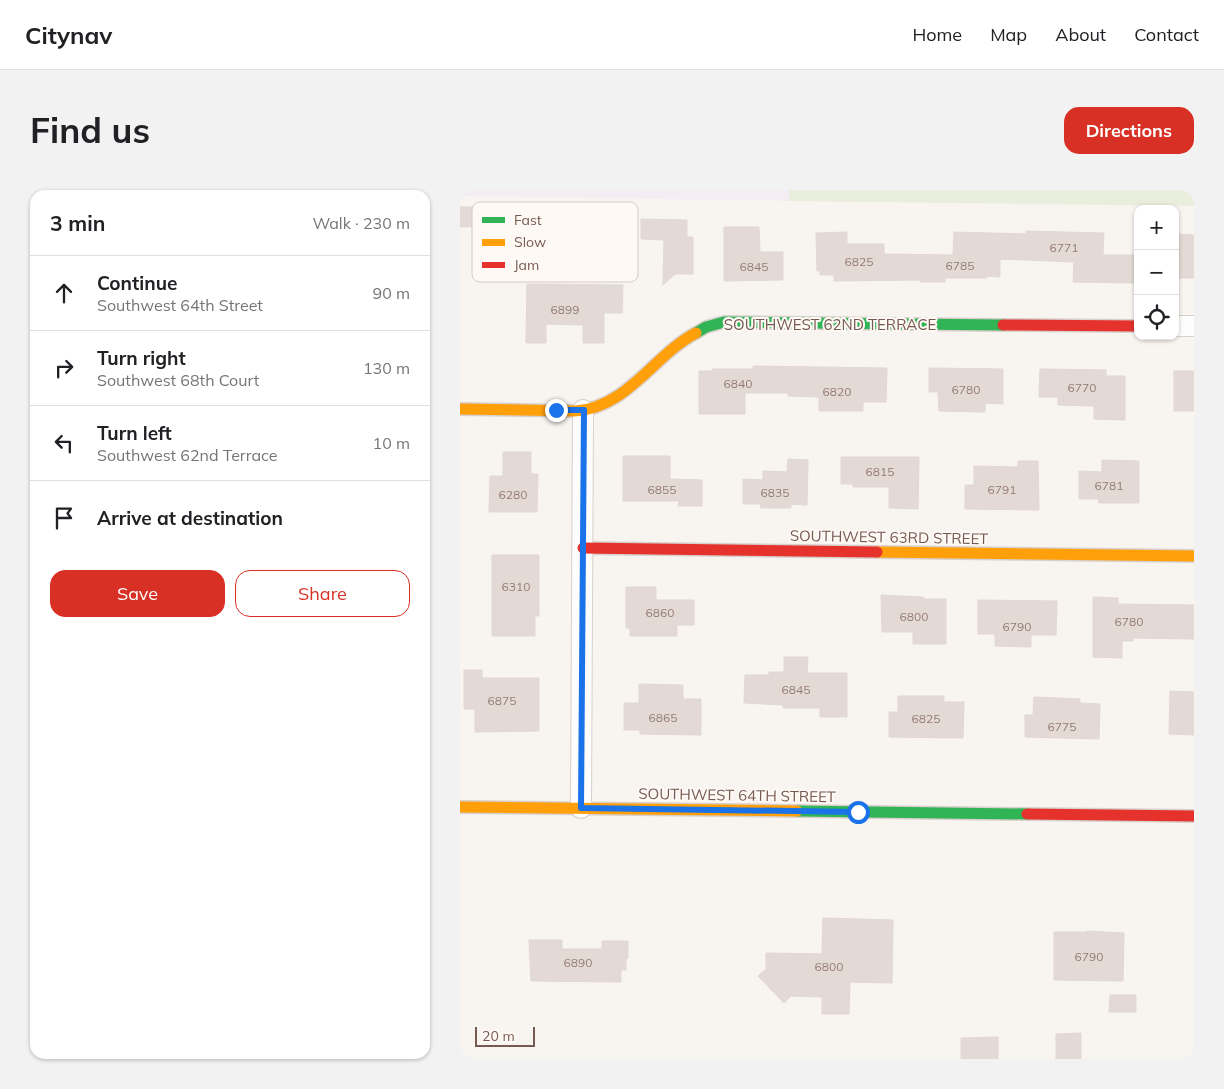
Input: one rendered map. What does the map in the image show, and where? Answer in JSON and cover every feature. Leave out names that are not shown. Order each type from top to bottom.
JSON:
[{"type":"street","name":"SOUTHWEST 62ND TERRACE","points":[[460,409],[584,410],[595,408],[614,398],[697,331],[713,324],[724,322],[1134,326]]},
{"type":"street","points":[[1179,326],[1194,326]]},
{"type":"street","points":[[581,808],[584,410]]},
{"type":"street","name":"SOUTHWEST 63RD STREET","points":[[583,548],[1194,556]]},
{"type":"street","name":"SOUTHWEST 64TH STREET","points":[[460,807],[1194,816]]},
{"type":"shaded area","points":[[460,190],[789,190],[789,201],[460,196]]},
{"type":"green space","points":[[789,190],[1194,190],[1194,206],[789,201]]},
{"type":"building","points":[[460,207],[472,207],[472,227],[460,227]]},
{"type":"building","points":[[641,219],[687,220],[687,237],[693,237],[693,274],[675,274],[663,285],[664,240],[641,239]]},
{"type":"building","points":[[724,227],[759,227],[760,252],[783,252],[783,280],[724,281]]},
{"type":"building","points":[[1026,231],[1104,233],[1103,255],[1134,255],[1134,283],[1073,282],[1074,262],[1000,259],[1000,277],[945,278],[945,282],[920,282],[920,280],[834,281],[834,275],[820,275],[820,271],[817,271],[816,233],[847,232],[847,244],[884,244],[884,254],[953,255],[954,232],[1026,234]]},
{"type":"building","points":[[1179,234],[1194,235],[1194,278],[1179,278]]},
{"type":"building","points":[[527,284],[623,285],[622,313],[604,313],[604,343],[583,343],[583,325],[546,324],[546,343],[526,343]]},
{"type":"building","points":[[753,366],[887,368],[886,402],[863,402],[863,411],[819,411],[819,397],[788,396],[788,393],[745,393],[745,414],[699,414],[699,371],[712,371],[712,369],[753,369]]},
{"type":"building","points":[[929,368],[1003,369],[1003,404],[985,403],[985,412],[939,411],[938,392],[929,392]]},
{"type":"building","points":[[1040,369],[1106,370],[1106,376],[1125,376],[1125,420],[1094,419],[1094,406],[1058,405],[1058,397],[1039,397]]},
{"type":"building","points":[[1174,371],[1194,371],[1194,411],[1174,411]]},
{"type":"building","points":[[503,452],[531,452],[531,474],[538,474],[537,512],[489,512],[490,476],[503,476]]},
{"type":"building","points":[[623,456],[670,456],[670,479],[702,480],[702,506],[678,506],[679,501],[623,501]]},
{"type":"building","points":[[841,457],[919,457],[918,509],[889,508],[889,487],[853,487],[853,484],[841,484]]},
{"type":"building","points":[[788,459],[808,460],[807,505],[791,504],[791,508],[761,508],[760,504],[743,504],[743,479],[763,480],[763,471],[787,472]]},
{"type":"building","points":[[1102,460],[1139,461],[1139,503],[1099,503],[1098,499],[1079,499],[1079,471],[1102,472]]},
{"type":"building","points":[[1018,461],[1038,461],[1039,510],[965,509],[965,485],[974,485],[974,466],[1018,467]]},
{"type":"building","points":[[492,555],[539,555],[539,616],[535,616],[535,636],[492,636]]},
{"type":"building","points":[[626,587],[656,587],[656,600],[694,600],[694,625],[677,625],[677,636],[630,636],[630,628],[626,628]]},
{"type":"building","points":[[881,595],[946,599],[946,644],[913,644],[913,632],[882,632]]},
{"type":"building","points":[[1093,597],[1118,598],[1118,604],[1194,605],[1194,639],[1133,638],[1133,641],[1122,641],[1122,658],[1093,657]]},
{"type":"building","points":[[978,600],[1057,601],[1056,635],[1031,635],[1031,647],[995,646],[995,634],[978,634]]},
{"type":"building","points":[[784,657],[808,657],[807,673],[847,673],[847,717],[820,717],[820,708],[783,708],[783,705],[744,703],[745,675],[769,675],[769,672],[784,672]]},
{"type":"building","points":[[464,670],[482,670],[482,678],[539,678],[539,731],[475,732],[475,709],[464,709]]},
{"type":"building","points":[[639,684],[683,685],[683,699],[701,699],[701,735],[640,734],[640,730],[624,730],[624,703],[639,703]]},
{"type":"building","points":[[1170,691],[1194,692],[1194,735],[1169,734]]},
{"type":"building","points":[[898,696],[944,696],[944,702],[964,702],[963,738],[889,737],[889,712],[898,712]]},
{"type":"building","points":[[1034,697],[1080,699],[1080,703],[1100,704],[1099,739],[1025,737],[1025,715],[1033,715]]},
{"type":"building","points":[[823,918],[893,920],[892,983],[850,982],[849,1014],[822,1014],[822,997],[791,996],[784,1003],[758,976],[766,969],[766,953],[822,954]]},
{"type":"building","points":[[1054,932],[1124,933],[1123,981],[1054,980]]},
{"type":"building","points":[[529,940],[562,940],[562,949],[602,949],[602,941],[628,941],[626,970],[621,970],[621,982],[531,981]]},
{"type":"building","points":[[1110,995],[1136,995],[1136,1012],[1109,1012]]},
{"type":"building","points":[[1081,1033],[1081,1059],[1056,1059],[1056,1034]]},
{"type":"building","points":[[998,1037],[998,1059],[961,1059],[961,1038]]},
{"type":"traffic: fast","points":[[696,333],[706,327],[724,322],[1003,325]]},
{"type":"traffic: fast","points":[[797,811],[1027,814]]},
{"type":"traffic: slow","points":[[460,409],[575,411],[593,408],[610,401],[625,391],[681,342],[696,333]]},
{"type":"traffic: slow","points":[[877,552],[1194,556]]},
{"type":"traffic: slow","points":[[460,807],[797,811]]},
{"type":"traffic: jam","points":[[1003,325],[1134,326]]},
{"type":"traffic: jam","points":[[583,548],[877,552]]},
{"type":"traffic: jam","points":[[1027,814],[1194,816]]},
{"type":"route","points":[[556,410],[584,410],[581,808],[858,812]]}]
